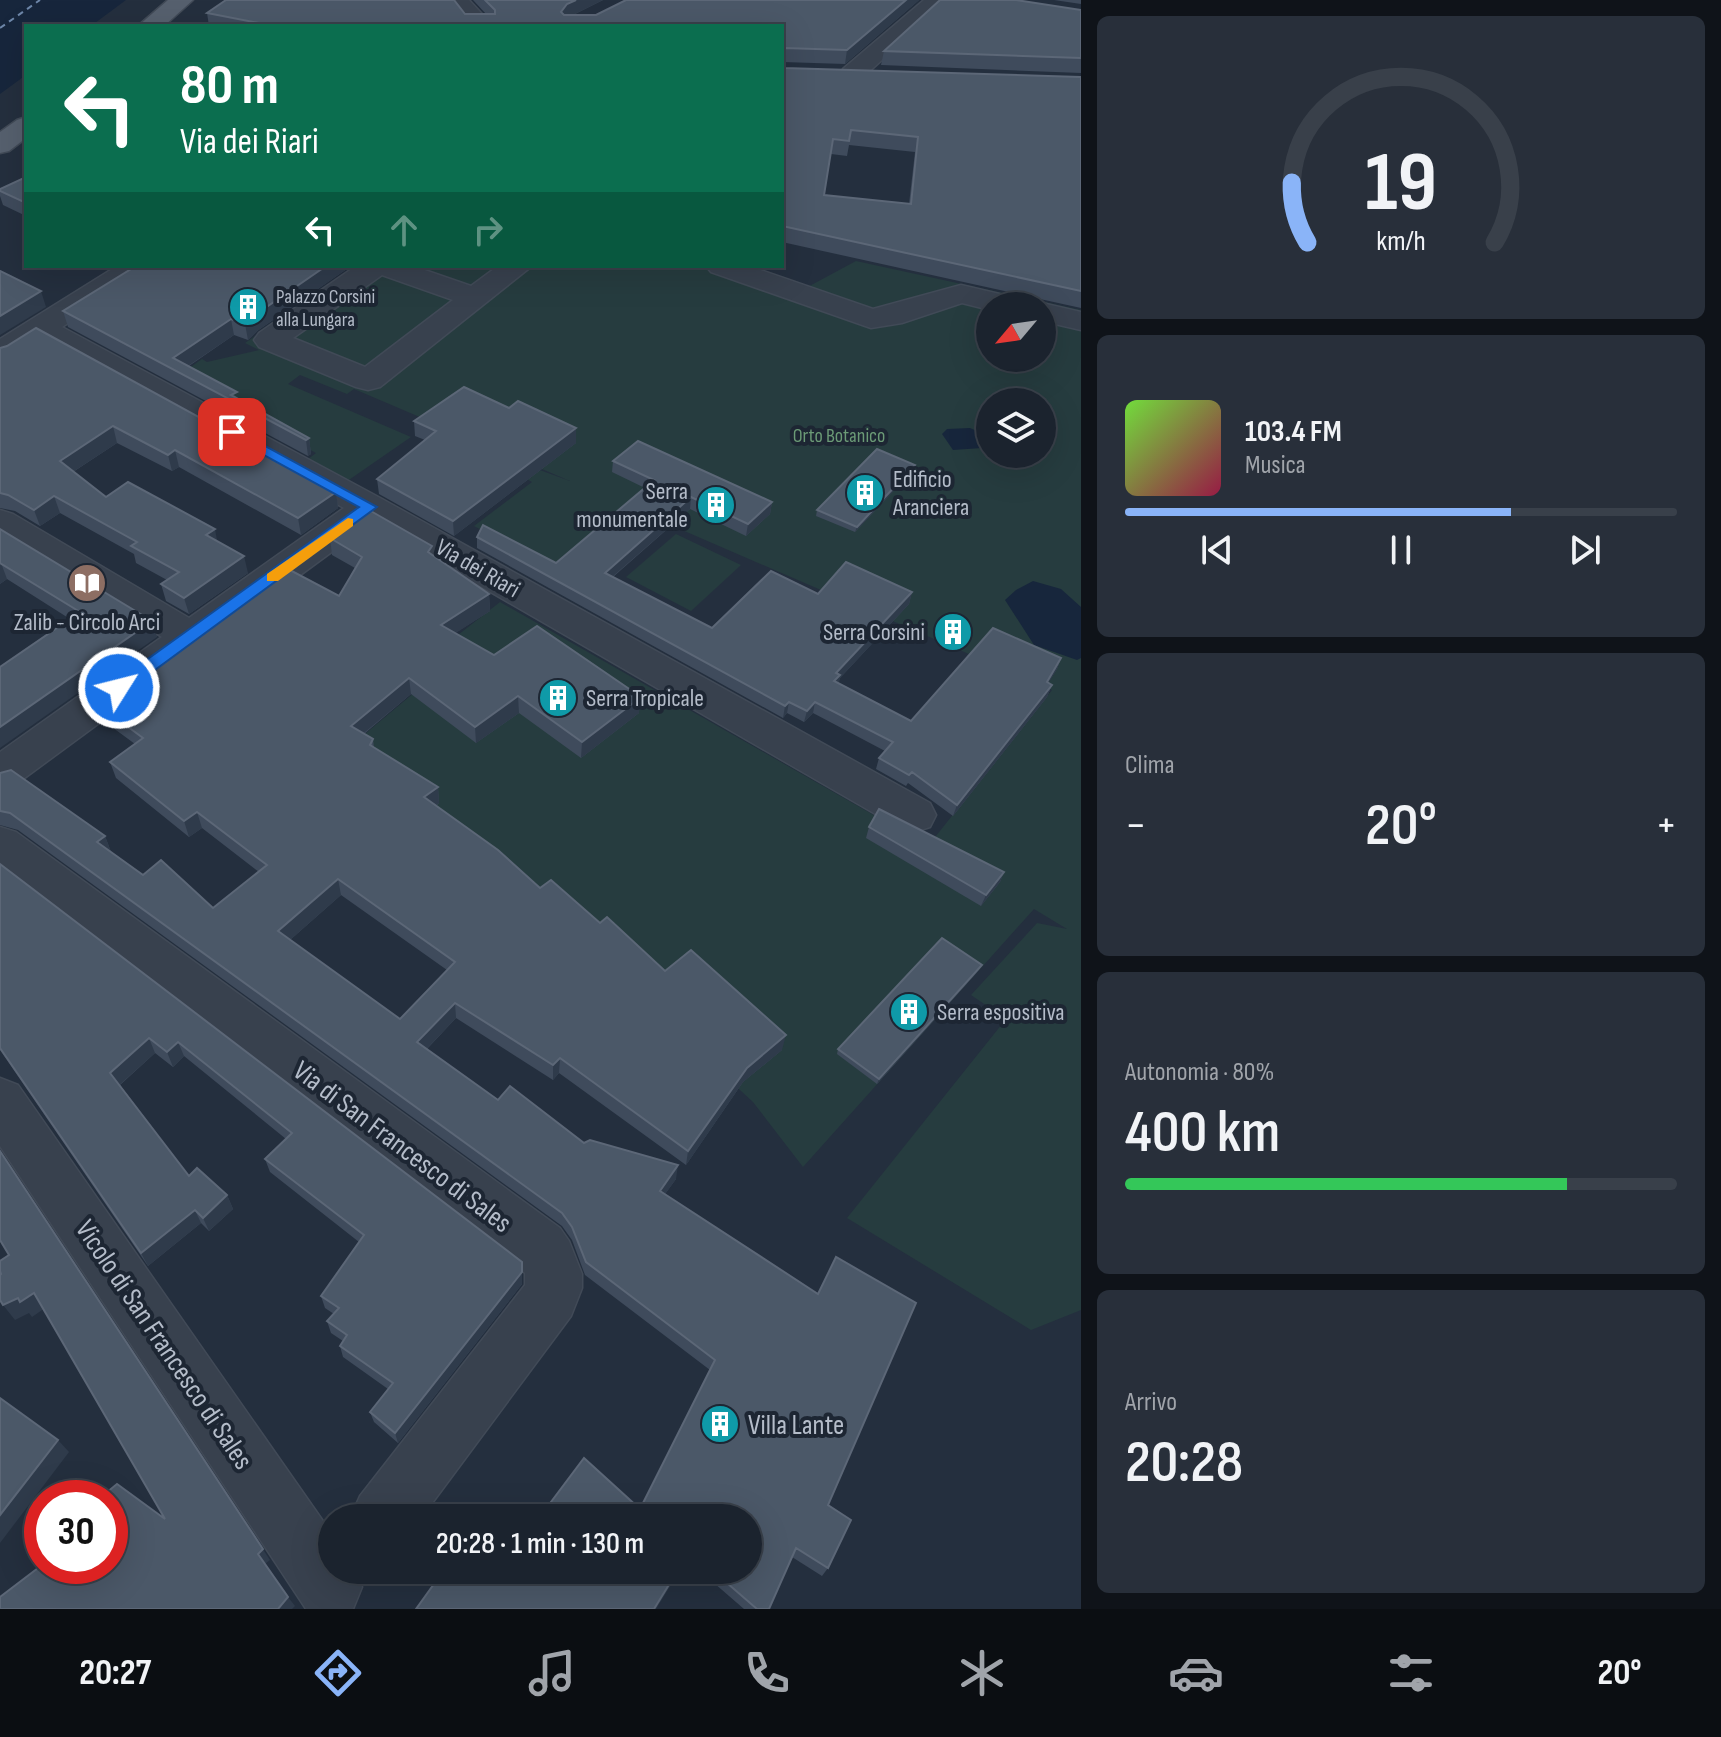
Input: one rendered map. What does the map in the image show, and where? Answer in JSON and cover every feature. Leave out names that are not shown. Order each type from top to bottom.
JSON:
[{"type":"main road","points":[[152,24],[182,0]]},
{"type":"main road","points":[[0,145],[24,127]]},
{"type":"street","points":[[852,74],[935,0]]},
{"type":"street","points":[[452,3],[478,24]]},
{"type":"street","points":[[824,73],[882,75]]},
{"type":"street","points":[[0,353],[134,268]]},
{"type":"street","points":[[373,268],[270,340],[368,380],[514,268]]},
{"type":"street","points":[[391,268],[475,298]]},
{"type":"street","points":[[727,268],[871,319],[891,316],[961,294],[976,297]]},
{"type":"street","points":[[1056,315],[1081,321]]},
{"type":"street","name":"Via dei Riari","points":[[39,327],[369,507],[914,815]]},
{"type":"street","points":[[0,774],[369,507]]},
{"type":"street","points":[[0,522],[190,636]]},
{"type":"street","name":"Via di San Francesco di Sales","points":[[0,845],[540,1247],[551,1261],[555,1288],[547,1303],[393,1504]]},
{"type":"street","name":"Vicolo di San Francesco di Sales","points":[[0,1102],[328,1589]]},
{"type":"green space","name":"Orto Botanico","points":[[856,261],[998,292],[976,292],[976,372],[1056,372],[1056,305],[1081,310],[1081,1310],[1031,1330],[847,1218],[1006,1019],[971,995],[1037,923],[1067,929],[1034,909],[803,1167],[753,1102],[359,739],[459,655],[444,646],[500,602],[928,846],[1052,690],[629,507],[555,569],[474,526],[532,482],[525,478],[537,469],[570,481],[354,389],[347,394],[300,375],[288,384],[411,437],[343,484],[303,463],[316,453],[268,427],[260,427],[250,433],[232,424],[245,416],[182,373],[202,359],[207,362],[259,350],[245,343],[356,268],[741,268],[802,290]]},
{"type":"green space","points":[[676,534],[741,565],[691,611],[626,577]]},
{"type":"water","points":[[0,0],[126,0],[94,24],[24,24],[24,76],[0,94]]},
{"type":"water","points":[[947,429],[976,431],[976,448],[953,450],[942,434]]},
{"type":"water","points":[[1033,581],[1061,589],[1081,607],[1081,658],[1077,660],[1034,645],[1005,600]]},
{"type":"building","points":[[226,0],[454,0],[465,14],[495,14],[485,0],[576,0],[567,4],[561,12],[564,15],[596,15],[626,0],[906,0],[847,50],[784,48],[784,24],[264,24],[207,13]]},
{"type":"building","points":[[940,0],[1016,0],[1081,10],[1081,58],[884,51]]},
{"type":"building","points":[[784,68],[1081,77],[1081,291],[784,226]],"holes":[[[851,130],[918,137],[911,204],[824,195],[833,139],[849,141]]]},
{"type":"building","points":[[24,178],[24,202],[0,191]]},
{"type":"building","points":[[133,268],[323,268],[245,324],[231,319],[173,358],[237,392],[231,395],[309,438],[306,440],[63,311]]},
{"type":"building","points":[[0,271],[41,291],[0,316]]},
{"type":"building","points":[[36,328],[336,492],[298,518],[175,450],[168,455],[113,426],[60,461],[106,497],[128,482],[215,529],[206,535],[244,556],[184,598],[161,584],[179,572],[131,546],[137,542],[54,496],[34,510],[0,493],[0,348]]},
{"type":"building","points":[[464,387],[509,408],[518,401],[576,428],[453,521],[377,479],[436,431],[414,421]]},
{"type":"building","points":[[638,441],[772,502],[748,524],[691,497],[605,573],[712,628],[771,571],[818,594],[846,562],[912,592],[836,673],[840,675],[834,681],[911,721],[993,628],[1061,658],[1047,682],[1052,685],[957,805],[912,772],[909,775],[879,758],[893,742],[815,702],[807,711],[789,702],[785,706],[477,537],[483,525],[556,563],[654,480],[613,461]]},
{"type":"building","name":"Edificio Aranciera","points":[[877,449],[915,465],[857,527],[817,510]]},
{"type":"building","points":[[369,510],[432,546],[428,552],[489,594],[441,625],[494,655],[537,626],[641,697],[582,742],[518,696],[475,727],[409,678],[351,726],[373,739],[370,745],[438,787],[424,797],[498,850],[540,888],[551,880],[600,923],[607,917],[665,971],[691,950],[786,1035],[747,1068],[688,1151],[560,1058],[553,1065],[455,1003],[417,1042],[498,1100],[510,1086],[584,1143],[590,1140],[678,1165],[660,1191],[818,1294],[836,1257],[916,1303],[828,1505],[851,1520],[828,1568],[796,1548],[769,1609],[757,1609],[728,1584],[762,1584],[762,1504],[643,1504],[715,1360],[586,1262],[572,1227],[562,1213],[10,813],[0,811],[0,773],[11,770],[105,836],[97,842],[143,875],[161,860],[213,908],[267,865],[197,812],[184,821],[110,762],[143,738],[100,706],[288,569],[339,596],[362,557],[330,538]],"holes":[[[338,879],[455,962],[400,1019],[278,931]]]},
{"type":"building","points":[[0,529],[152,621],[0,727],[0,667],[80,612],[0,563]]},
{"type":"building","points":[[879,809],[1004,872],[986,895],[869,827]]},
{"type":"building","points":[[0,864],[522,1262],[522,1272],[395,1433],[370,1412],[393,1383],[340,1346],[347,1335],[327,1321],[339,1308],[321,1296],[364,1235],[265,1159],[292,1133],[178,1042],[167,1052],[149,1038],[110,1073],[189,1176],[197,1168],[227,1195],[203,1218],[195,1210],[141,1253],[0,1048]]},
{"type":"building","name":"Serra espositiva","points":[[942,938],[982,965],[879,1079],[838,1049]]},
{"type":"building","points":[[0,1151],[263,1549],[258,1554],[288,1597],[278,1609],[0,1609],[0,1597],[24,1579],[24,1584],[128,1584],[128,1492],[165,1519],[34,1293],[20,1302],[18,1298],[3,1305],[0,1300],[0,1261],[9,1255],[0,1240]]},
{"type":"building","points":[[0,1398],[58,1440],[24,1480],[0,1515]]},
{"type":"building","points":[[584,1458],[635,1504],[550,1504]]},
{"type":"building","points":[[434,1584],[669,1584],[654,1609],[416,1609]]},
{"type":"ferry route","points":[[0,28],[40,0]]},
{"type":"slow traffic","points":[[272,577],[348,522]]},
{"type":"place","name":"Palazzo Corsini alla Lungara","points":[[248,307]]},
{"type":"place","name":"Edificio Aranciera","points":[[865,493]]},
{"type":"place","name":"Serra monumentale","points":[[716,505]]},
{"type":"place","name":"Zalib - Circolo Arci","points":[[87,583]]},
{"type":"place","name":"Serra Corsini","points":[[953,632]]},
{"type":"place","name":"Serra Tropicale","points":[[558,698]]},
{"type":"place","name":"Serra espositiva","points":[[909,1012]]},
{"type":"place","name":"Villa Lante","points":[[720,1424]]},
{"type":"route","points":[[119,688],[369,507],[232,432]]}]
